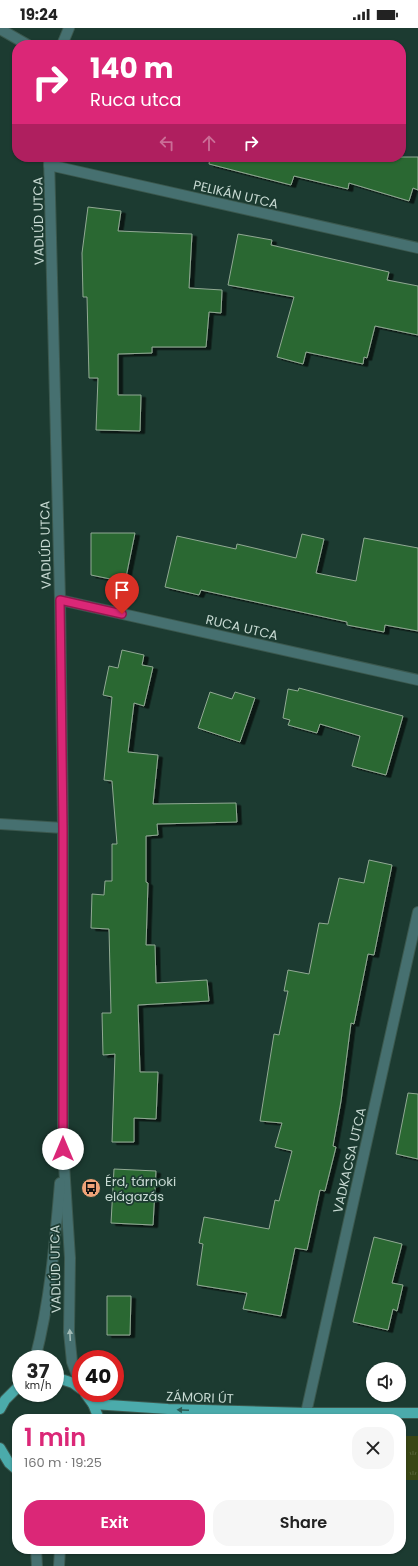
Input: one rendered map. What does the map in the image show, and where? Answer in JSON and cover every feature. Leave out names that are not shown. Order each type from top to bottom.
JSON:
[{"type":"main road","points":[[0,1394],[12,1389]]},
{"type":"main road","points":[[0,1409],[5,1400],[12,1392]]},
{"type":"main road","name":"ZÁMORI ÚT","points":[[93,1404],[168,1409],[306,1413],[418,1413]]},
{"type":"main road","points":[[93,1404],[97,1414]]},
{"type":"main road","name":"ZÁMORI ÚT","points":[[302,1414],[306,1413]]},
{"type":"main road","points":[[1,1450],[12,1466]]},
{"type":"street","points":[[64,40],[69,28]]},
{"type":"street","points":[[0,29],[19,40]]},
{"type":"street","name":"VADLÚD UTCA","points":[[49,162],[60,600],[63,828],[63,1149],[70,1258],[70,1332],[72,1362]]},
{"type":"street","name":"PELIKÁN UTCA","points":[[53,162],[418,248]]},
{"type":"street","name":"RUCA UTCA","points":[[60,600],[418,680]]},
{"type":"street","points":[[0,824],[63,828]]},
{"type":"street","name":"VADKACSA UTCA","points":[[306,1413],[418,912]]},
{"type":"street","name":"VADLÚD UTCA","points":[[37,1350],[42,1332],[55,1241],[63,1149]]},
{"type":"street","points":[[37,1554],[38,1566]]},
{"type":"street","points":[[59,1566],[60,1554]]},
{"type":"green space","points":[[406,1436],[418,1436],[418,1480],[406,1480]]},
{"type":"building","points":[[406,157],[418,157],[418,190],[413,188],[409,201],[349,183],[348,189],[294,176],[291,185],[209,164],[209,162],[406,162]]},
{"type":"building","points":[[88,207],[121,211],[118,231],[192,234],[189,288],[222,290],[221,313],[209,312],[206,347],[152,347],[152,353],[118,354],[118,395],[141,395],[140,431],[96,430],[98,378],[89,378],[87,297],[83,297],[82,253]]},
{"type":"building","points":[[238,234],[272,240],[271,245],[389,272],[387,280],[418,286],[418,335],[375,326],[367,358],[364,357],[363,364],[306,352],[303,364],[277,357],[294,297],[228,285]]},
{"type":"building","points":[[91,533],[135,533],[125,582],[91,575]]},
{"type":"building","points":[[302,534],[324,539],[316,573],[356,581],[364,538],[418,548],[418,631],[385,625],[384,632],[347,625],[347,622],[201,590],[199,595],[165,587],[177,536],[236,549],[237,544],[296,558]]},
{"type":"building","points":[[122,650],[144,655],[142,665],[153,667],[144,706],[134,703],[128,752],[158,755],[153,804],[236,803],[237,822],[157,824],[158,835],[146,836],[146,882],[148,883],[146,945],[155,945],[156,983],[207,980],[209,1001],[138,1005],[140,1072],[158,1072],[156,1119],[134,1118],[134,1142],[112,1142],[115,1054],[103,1055],[102,1013],[111,1013],[109,929],[91,928],[92,894],[104,895],[105,881],[112,881],[112,844],[117,844],[112,781],[104,780],[112,697],[103,695],[109,666],[118,668]]},
{"type":"building","points":[[299,688],[403,716],[386,775],[352,766],[360,736],[320,724],[317,733],[288,725],[290,720],[283,718],[288,689],[298,691]]},
{"type":"building","points":[[210,692],[232,699],[235,692],[255,698],[240,742],[198,728]]},
{"type":"building","points":[[369,860],[392,865],[374,955],[368,954],[354,1024],[351,1023],[341,1101],[333,1146],[336,1147],[325,1191],[320,1190],[307,1250],[295,1248],[281,1316],[243,1309],[247,1293],[197,1285],[203,1244],[199,1243],[204,1217],[269,1229],[275,1200],[279,1201],[292,1151],[275,1147],[282,1123],[260,1121],[274,1034],[279,1035],[288,991],[284,991],[288,970],[309,974],[319,923],[328,924],[339,878],[364,883]]},
{"type":"building","points":[[408,1093],[418,1094],[418,1159],[396,1154]]},
{"type":"building","points":[[114,1169],[156,1171],[153,1225],[111,1223]]},
{"type":"building","points":[[374,1237],[402,1244],[392,1283],[403,1285],[397,1311],[393,1309],[388,1330],[353,1322]]},
{"type":"building","points":[[107,1296],[131,1296],[130,1335],[107,1335]]},
{"type":"place","name":"Érd, tárnoki elágazás","points":[[91,1188]]},
{"type":"route","points":[[63,1149],[63,828],[60,600],[122,614]]}]
